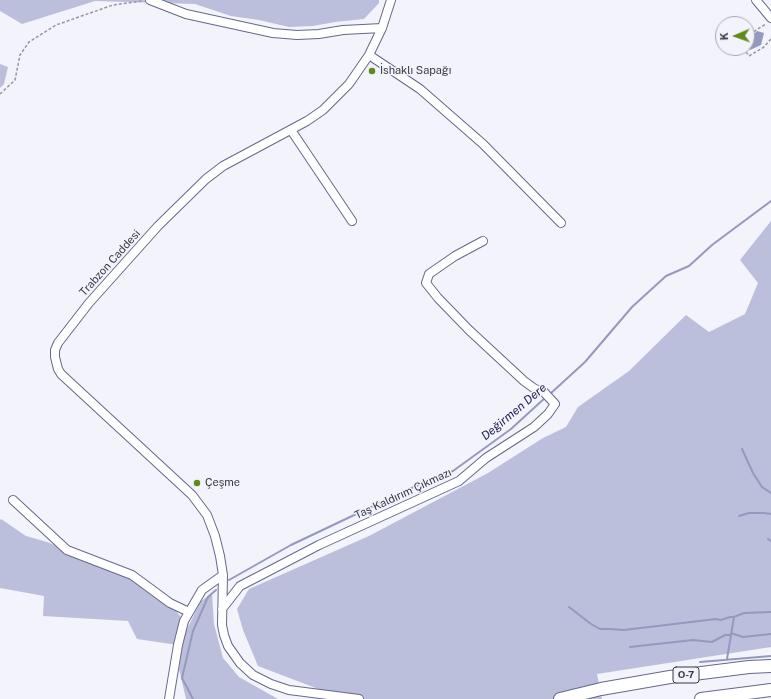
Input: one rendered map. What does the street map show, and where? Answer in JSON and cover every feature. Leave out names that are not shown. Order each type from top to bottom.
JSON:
[{"type":"highway","name":"O-7","points":[[560,699],[601,689],[670,677],[749,667],[771,666]]},
{"type":"highway","name":"O-7","points":[[701,699],[771,690]]},
{"type":"street","points":[[149,0],[186,14],[273,33],[297,35],[319,34],[343,30],[382,28]]},
{"type":"street","name":"Trabzon Caddesi","points":[[223,575],[215,536],[207,515],[192,495],[61,374],[56,363],[55,350],[61,337],[94,298],[158,226],[201,184],[223,166],[291,130],[323,110],[349,84],[369,55],[382,28],[391,0]]},
{"type":"street","points":[[756,0],[771,18]]},
{"type":"street","points":[[369,55],[420,89],[483,144],[561,223]]},
{"type":"street","points":[[291,130],[352,221]]},
{"type":"street","name":"Taş Kaldırım Çıkmazı","points":[[222,609],[240,586],[319,545],[459,481],[486,458],[534,427],[548,414],[555,404],[544,392],[536,389],[524,381],[469,330],[438,298],[426,283],[429,274],[455,256],[483,241]]},
{"type":"street","points":[[13,500],[67,550],[132,575],[170,603],[189,612]]},
{"type":"street","points":[[223,575],[222,625],[224,635],[228,646],[240,663],[253,675],[289,690],[359,699]]},
{"type":"street","points":[[169,699],[178,645],[184,621],[202,590],[223,575]]},
{"type":"path","points":[[0,94],[15,80],[20,55],[29,42],[56,25],[113,5],[149,0]]},
{"type":"path","points":[[755,31],[766,25],[771,18]]},
{"type":"path","points":[[755,52],[764,47],[771,39]]},
{"type":"shaded area","points":[[0,0],[379,0],[379,3],[364,19],[313,26],[289,27],[259,20],[231,16],[195,4],[95,1],[22,24],[0,11]]},
{"type":"shaded area","points":[[757,31],[764,33],[761,45],[755,48],[755,33]]},
{"type":"shaded area","points":[[0,64],[8,67],[4,84],[0,88]]},
{"type":"shaded area","points":[[771,221],[771,647],[597,674],[602,699],[353,699],[334,695],[258,666],[243,630],[237,609],[249,589],[369,536],[488,473],[543,438],[566,427],[578,407],[629,371],[686,315],[709,332],[745,314],[758,283],[740,260]]},
{"type":"shaded area","points":[[1,519],[26,536],[47,542],[132,575],[170,603],[184,621],[178,645],[137,639],[128,621],[43,616],[44,596],[0,588]]},
{"type":"shaded area","points":[[212,593],[214,624],[223,658],[239,677],[278,699],[186,699],[179,669],[183,637],[201,601]]},
{"type":"waterway","name":"Değirmen Dere","points":[[550,394],[585,362],[632,307],[666,276],[689,266],[712,245],[771,201]]},
{"type":"waterway","name":"Değirmen Dere","points":[[229,580],[291,545],[409,489],[453,471],[511,429],[546,397]]},
{"type":"waterway","points":[[742,449],[753,473],[762,487],[771,493]]},
{"type":"waterway","points":[[739,516],[749,513],[771,514]]},
{"type":"waterway","name":"Değirmen Dere","points":[[193,699],[182,678],[193,631],[208,597],[216,590]]},
{"type":"waterway","points":[[569,607],[600,629],[624,630],[716,619],[721,620],[744,613],[771,612]]},
{"type":"waterway","points":[[727,659],[734,617]]},
{"type":"waterway","points":[[731,633],[743,637],[771,634]]},
{"type":"waterway","points":[[630,647],[693,640],[712,642],[725,635],[731,635]]},
{"type":"waterway","points":[[700,662],[771,656]]},
{"type":"place","name":"İshaklı Sapağı","points":[[372,71]]},
{"type":"place","name":"Çeşme","points":[[197,483]]}]
